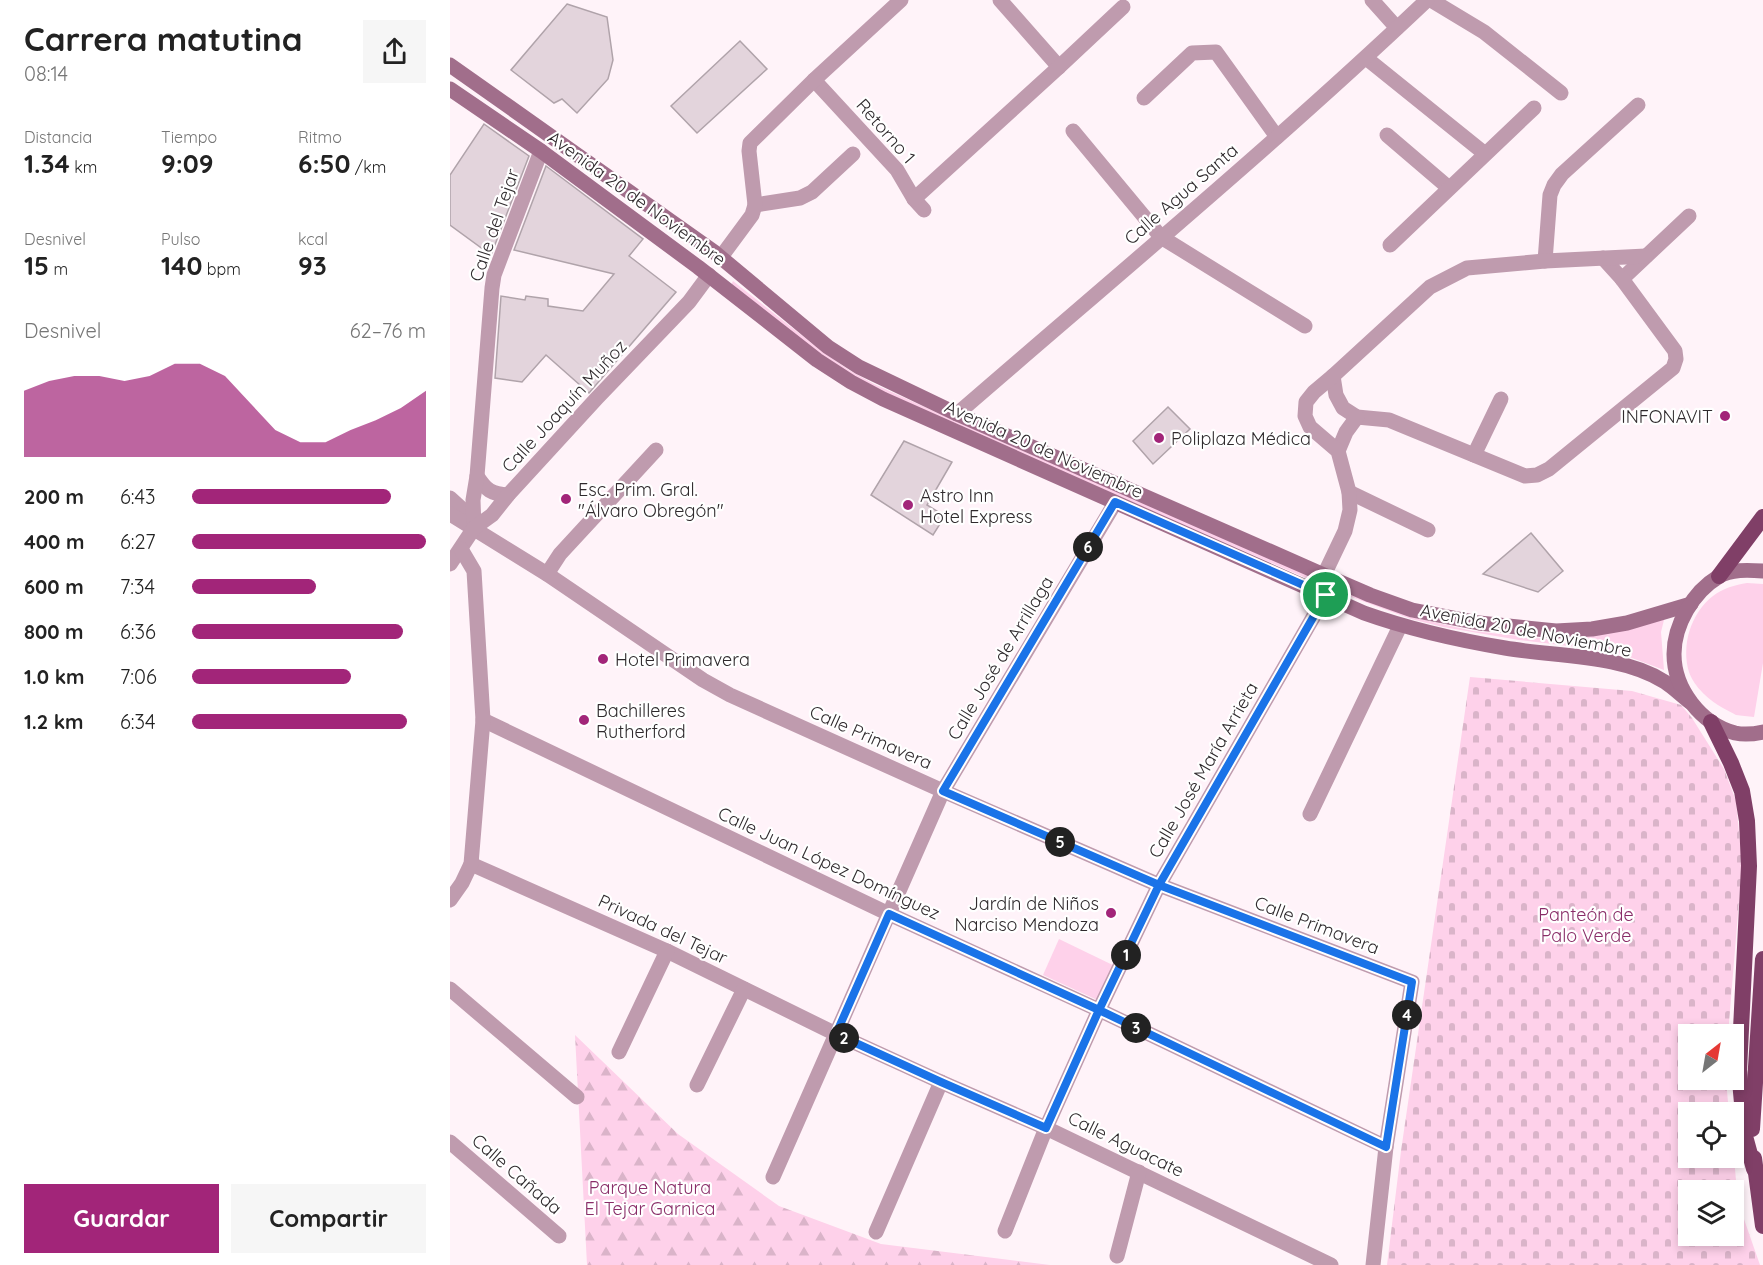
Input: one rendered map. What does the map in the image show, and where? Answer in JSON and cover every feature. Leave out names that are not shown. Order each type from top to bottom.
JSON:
[{"type":"highway","points":[[1719,576],[1763,517]]},
{"type":"highway","points":[[1712,722],[1742,791],[1747,821],[1749,866],[1738,1070],[1745,1136],[1754,1169],[1763,1226]]},
{"type":"highway","points":[[1754,1169],[1752,1122],[1763,959]]},
{"type":"main road","name":"Avenida 20 de Noviembre","points":[[450,65],[721,257],[835,352],[859,367],[957,414],[1370,595],[1412,610],[1479,623],[1556,631],[1592,629],[1691,604]]},
{"type":"main road","name":"Avenida 20 de Noviembre","points":[[450,89],[541,151],[709,275],[817,360],[883,399],[1364,613],[1400,626],[1507,648],[1586,658],[1643,672],[1664,682],[1712,722]]},
{"type":"main road","points":[[1690,702],[1678,680],[1674,655],[1677,630],[1691,604],[1701,590],[1719,576],[1740,570],[1763,571]]},
{"type":"main road","points":[[1712,722],[1735,732],[1757,733]]},
{"type":"street","points":[[721,257],[752,215],[755,206],[750,143],[901,0]]},
{"type":"street","points":[[1000,0],[1059,67],[1123,7]]},
{"type":"street","points":[[1372,0],[1397,28]]},
{"type":"street","points":[[1429,0],[1484,32],[1562,93]]},
{"type":"street","name":"Calle Agua Santa","points":[[957,414],[1276,137],[1429,0]]},
{"type":"street","points":[[1144,98],[1192,53],[1216,52],[1276,137]]},
{"type":"street","points":[[1366,58],[1484,153]]},
{"type":"street","name":"Retorno 1","points":[[814,80],[897,170],[919,204],[1059,67]]},
{"type":"street","points":[[1545,261],[1550,195],[1554,184],[1562,174],[1638,105]]},
{"type":"street","points":[[1390,244],[1534,108]]},
{"type":"street","points":[[1073,131],[1161,237],[1305,326]]},
{"type":"street","points":[[1387,135],[1449,188]]},
{"type":"street","name":"Calle del Tejar","points":[[474,528],[472,500],[477,476],[494,275],[541,151]]},
{"type":"street","points":[[755,206],[800,198],[812,192],[853,154]]},
{"type":"street","points":[[1622,279],[1689,216]]},
{"type":"street","points":[[1324,575],[1345,531],[1350,510],[1349,492],[1338,451],[1310,428],[1305,416],[1306,402],[1314,392],[1430,287],[1467,268],[1646,256]]},
{"type":"street","points":[[1333,376],[1336,394],[1343,408],[1357,417],[1389,420],[1525,476],[1537,475],[1549,469],[1673,368],[1677,359],[1675,351],[1622,279],[1603,258]]},
{"type":"street","name":"Calle Joaquín Muñoz","points":[[450,564],[474,528],[492,515],[597,398],[689,302],[709,275]]},
{"type":"street","points":[[1474,455],[1502,399]]},
{"type":"street","points":[[1338,451],[1346,432],[1357,417]]},
{"type":"street","points":[[547,574],[560,554],[656,450]]},
{"type":"street","points":[[477,476],[484,487],[490,491],[508,495]]},
{"type":"street","points":[[1349,492],[1428,530]]},
{"type":"street","name":"Calle Primavera","points":[[450,498],[461,508],[474,528]]},
{"type":"street","name":"Calle José de Arrillaga","points":[[773,1177],[943,791],[1115,502]]},
{"type":"street","name":"Calle Primavera","points":[[450,514],[547,574],[712,685],[730,694],[943,791],[1159,885],[1412,982],[1386,1147]]},
{"type":"street","points":[[450,900],[471,864],[483,720],[474,571],[461,549]]},
{"type":"street","name":"Calle José María Arrieta","points":[[1005,1231],[1046,1128],[1159,885],[1326,595]]},
{"type":"street","points":[[1310,814],[1400,626]]},
{"type":"street","name":"Calle Juan López Domínguez","points":[[483,720],[889,914],[1099,1010],[1386,1147]]},
{"type":"street","name":"Privada del Tejar","points":[[471,864],[667,951],[836,1034]]},
{"type":"street","points":[[619,1052],[667,951]]},
{"type":"street","points":[[450,989],[577,1097]]},
{"type":"street","points":[[697,1085],[744,989]]},
{"type":"street","name":"Calle Aguacate","points":[[836,1034],[1046,1128],[1331,1265]]},
{"type":"street","points":[[876,1232],[941,1082]]},
{"type":"street","name":"Calle Cañada","points":[[451,1146],[559,1236]]},
{"type":"street","points":[[1373,1265],[1386,1147]]},
{"type":"street","points":[[1117,1256],[1139,1172]]},
{"type":"green space","points":[[733,281],[823,352],[874,384],[1009,445],[1411,617],[1473,631],[1566,641],[1619,631],[1665,616],[1661,632],[1664,670],[1616,652],[1519,640],[1443,627],[1411,619],[1338,592],[871,388],[847,374],[730,287]]},
{"type":"green space","points":[[1747,583],[1763,584],[1763,663],[1754,717],[1736,715],[1708,697],[1691,678],[1686,651],[1690,630],[1705,603],[1721,591]]},
{"type":"green space","name":"Panteón de Palo Verde","points":[[1470,677],[1632,691],[1681,705],[1692,718],[1724,769],[1736,801],[1742,864],[1729,1024],[1678,1024],[1678,1090],[1727,1090],[1728,1102],[1678,1102],[1678,1168],[1735,1168],[1736,1180],[1678,1180],[1678,1246],[1744,1246],[1744,1219],[1760,1265],[1387,1265],[1401,1151]]},
{"type":"green space","points":[[1059,939],[1123,970],[1106,1004],[1043,975]]},
{"type":"green space","name":"Parque Natura El Tejar Garnica","points":[[575,1035],[678,1134],[779,1206],[881,1244],[1050,1265],[587,1265]]},
{"type":"building","points":[[567,4],[607,17],[613,60],[608,79],[577,113],[562,99],[554,103],[511,70]]},
{"type":"building","points":[[740,41],[767,69],[697,133],[671,106]]},
{"type":"building","points":[[484,124],[529,156],[491,255],[450,225],[450,175]]},
{"type":"building","points":[[546,166],[643,239],[629,256],[676,292],[589,393],[546,355],[522,382],[495,378],[501,296],[525,300],[526,296],[548,299],[548,306],[583,311],[614,274],[514,250]]},
{"type":"building","name":"Poliplaza Médica","points":[[1168,407],[1190,429],[1153,464],[1133,441]]},
{"type":"building","points":[[904,441],[952,462],[927,505],[945,516],[933,535],[871,495]]},
{"type":"building","points":[[1531,533],[1563,571],[1538,592],[1483,574]]},
{"type":"place","name":"INFONAVIT","points":[[1725,416]]},
{"type":"place","name":"Poliplaza Médica","points":[[1159,438]]},
{"type":"place","name":"Esc. Prim. Gral. \"Álvaro Obregón\"","points":[[566,499]]},
{"type":"place","name":"Astro Inn Hotel Express","points":[[908,505]]},
{"type":"place","name":"Hotel Primavera","points":[[603,659]]},
{"type":"place","name":"Bachilleres Rutherford","points":[[584,720]]},
{"type":"place","name":"Jardín de Niños Narciso Mendoza","points":[[1111,913]]},
{"type":"route","points":[[1326,595],[1115,502],[943,791],[1159,885],[1412,982],[1386,1147],[1099,1010],[889,914],[836,1034],[1046,1128],[1099,1010],[1159,885],[1326,595]]}]
